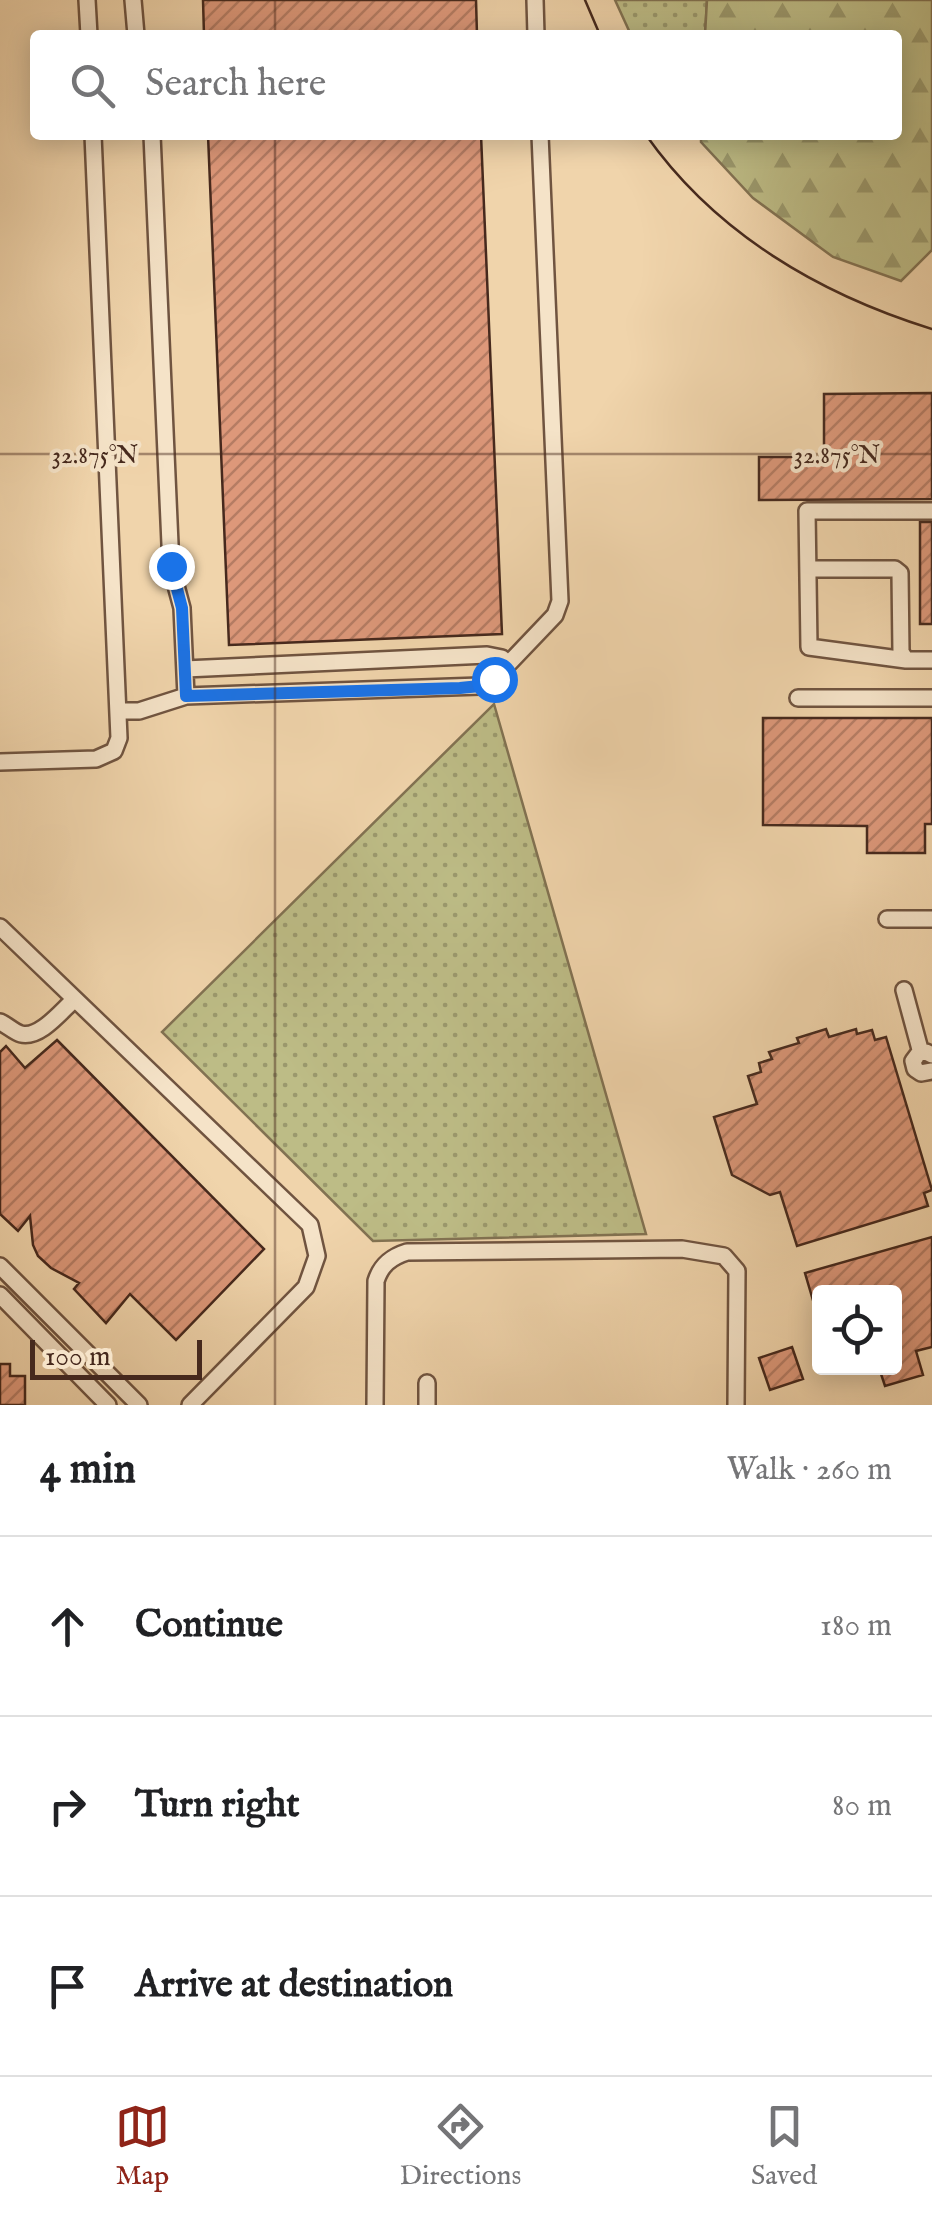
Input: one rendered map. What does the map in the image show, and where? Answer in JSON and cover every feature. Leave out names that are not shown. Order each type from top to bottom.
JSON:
[{"type":"street","points":[[87,0],[89,30]]},
{"type":"street","points":[[133,0],[136,30]]},
{"type":"street","points":[[535,0],[536,30]]},
{"type":"street","points":[[0,762],[96,759],[114,752],[119,738],[93,140]]},
{"type":"street","points":[[152,140],[171,566],[182,608],[186,696]]},
{"type":"street","points":[[120,711],[139,711],[186,696],[480,686],[494,679],[555,615],[560,602],[540,140]]},
{"type":"street","points":[[932,511],[807,511],[809,647],[932,660]]},
{"type":"street","points":[[808,569],[895,569],[900,573],[901,652],[906,660]]},
{"type":"street","points":[[184,669],[487,655],[502,658],[508,664]]},
{"type":"street","points":[[798,698],[932,698]]},
{"type":"street","points":[[887,918],[932,919]]},
{"type":"street","points":[[0,927],[310,1224],[317,1256],[306,1287],[190,1405]]},
{"type":"street","points":[[904,990],[926,1054],[914,1058],[915,1069],[924,1074],[932,1071]]},
{"type":"street","points":[[0,1022],[17,1034],[32,1034],[75,999]]},
{"type":"street","points":[[375,1405],[376,1281],[382,1268],[398,1255],[682,1249],[724,1256],[737,1271],[736,1405]]},
{"type":"street","points":[[0,1266],[139,1405]]},
{"type":"street","points":[[0,1295],[108,1405]]},
{"type":"street","points":[[427,1383],[427,1405]]},
{"type":"green space","points":[[615,0],[707,0],[705,30],[629,30]]},
{"type":"green space","points":[[707,0],[932,0],[932,250],[901,281],[833,257],[753,198],[701,140],[902,140],[902,30],[705,30]]},
{"type":"green space","points":[[494,704],[646,1234],[373,1241],[162,1032]]},
{"type":"building","points":[[203,0],[476,0],[477,30],[204,30]]},
{"type":"building","points":[[208,140],[481,140],[502,634],[229,645]]},
{"type":"building","points":[[932,393],[932,499],[759,500],[759,457],[824,457],[824,394]]},
{"type":"building","points":[[920,522],[932,522],[932,624],[920,624]]},
{"type":"building","points":[[763,718],[932,718],[932,824],[925,824],[925,853],[867,853],[867,826],[763,825]]},
{"type":"building","points":[[826,1029],[829,1037],[856,1029],[857,1034],[872,1030],[875,1040],[886,1037],[932,1190],[924,1193],[928,1206],[797,1246],[780,1192],[770,1195],[732,1175],[714,1117],[757,1104],[748,1076],[761,1072],[759,1063],[772,1059],[769,1052]]},
{"type":"building","points":[[57,1040],[264,1249],[176,1340],[130,1294],[106,1323],[74,1289],[79,1283],[38,1256],[30,1216],[18,1231],[0,1214],[0,1052],[6,1046],[25,1068]]},
{"type":"building","points":[[932,1237],[932,1347],[916,1351],[923,1375],[885,1386],[881,1375],[902,1375],[902,1285],[812,1285],[812,1297],[805,1273]]},
{"type":"building","points":[[792,1347],[803,1379],[770,1390],[759,1358]]},
{"type":"building","points":[[0,1364],[10,1364],[10,1376],[25,1376],[25,1405],[0,1405]]},
{"type":"tram line","points":[[585,0],[598,30]]},
{"type":"tram line","points":[[650,140],[704,202],[773,256],[849,298],[932,329]]},
{"type":"route","points":[[171,566],[182,608],[186,696],[460,688],[480,686],[494,679]]}]
